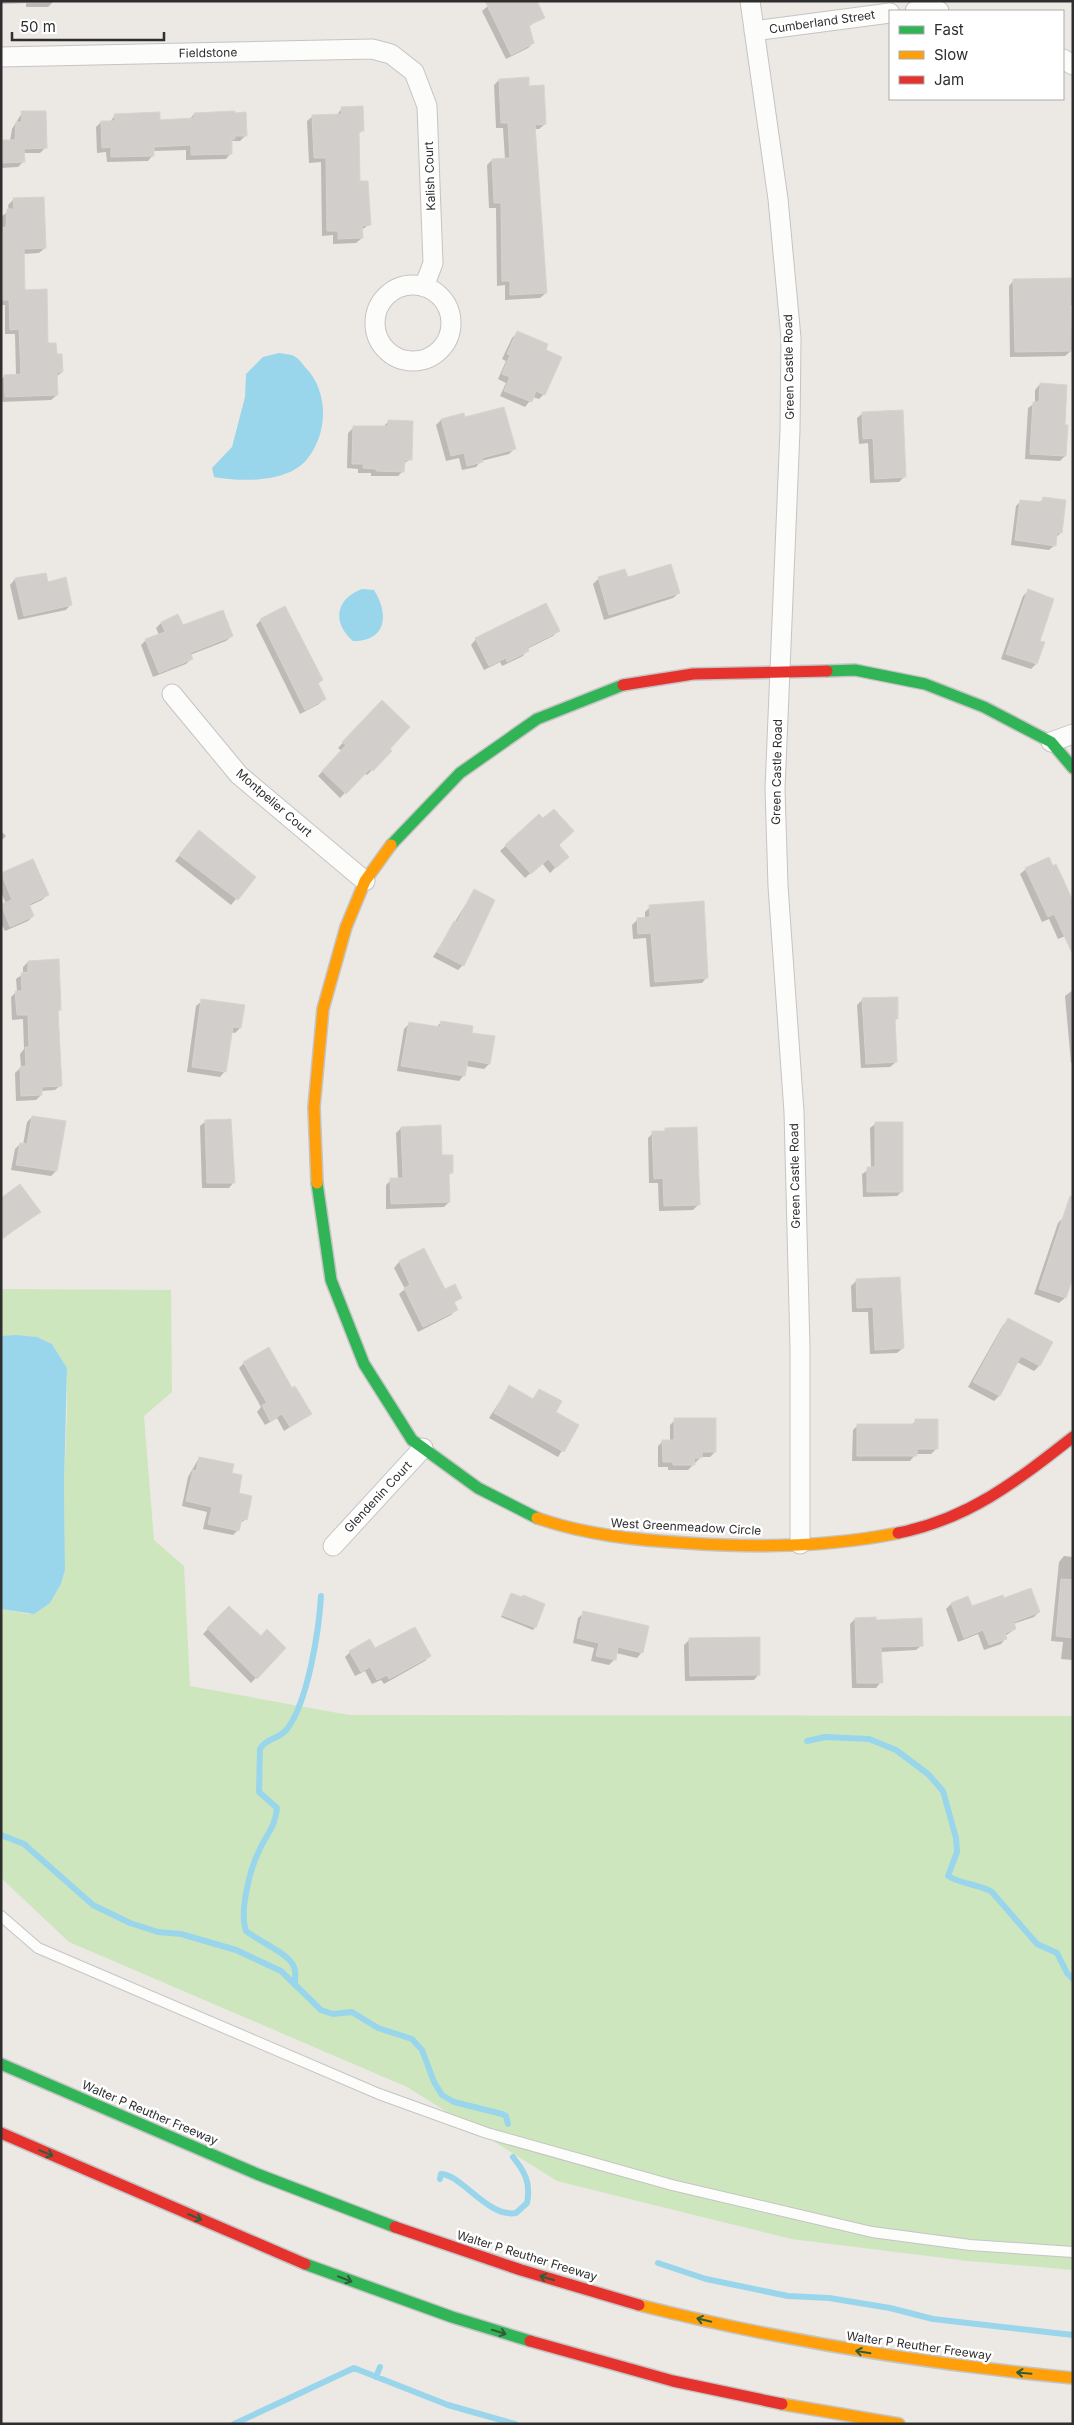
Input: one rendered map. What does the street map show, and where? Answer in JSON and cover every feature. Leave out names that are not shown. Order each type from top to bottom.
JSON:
[{"type":"main road","name":"West Greenmeadow Circle","points":[[1050,742],[984,707],[925,684],[855,670],[693,674],[618,686],[537,719],[460,772],[398,836],[365,881],[346,927],[323,1009],[314,1107],[318,1200],[331,1280],[364,1364],[412,1440],[478,1488],[538,1518],[578,1531],[608,1537],[688,1544],[743,1546],[854,1542],[914,1530],[953,1518],[1019,1479],[1073,1437]]},
{"type":"main road","points":[[1050,742],[1073,768]]},
{"type":"main road","name":"Walter P Reuther Freeway","points":[[1,2064],[343,2209],[414,2235],[558,2281],[705,2320],[852,2351],[926,2362],[1073,2378]]},
{"type":"main road","points":[[1,2133],[305,2264],[449,2316],[670,2380],[819,2411],[899,2424]]},
{"type":"street","name":"Green Castle Road","points":[[750,1],[778,200],[791,338],[790,430],[775,789],[778,886],[794,1112],[800,1348],[800,1544]]},
{"type":"street","name":"Cumberland Street","points":[[754,31],[889,14]]},
{"type":"street","name":"Fieldstone","points":[[1,58],[372,49],[391,54],[410,68]]},
{"type":"street","name":"Kalish Court","points":[[410,68],[421,85],[428,106],[432,263],[424,287]]},
{"type":"street","points":[[424,287],[435,292],[444,300],[450,317],[450,335],[444,346],[436,354],[413,361],[401,359],[390,353],[382,344],[376,331],[376,318],[380,306],[398,288],[424,287]]},
{"type":"street","name":"Montpelier Court","points":[[172,694],[239,775],[365,881]]},
{"type":"street","points":[[1050,742],[1073,734]]},
{"type":"street","name":"Glendenin Court","points":[[333,1546],[424,1448]]},
{"type":"lane","points":[[1,1916],[38,1948],[379,2094],[487,2133],[672,2185],[872,2232],[970,2245],[1073,2252]]},
{"type":"green space","points":[[1,1289],[171,1290],[172,1392],[144,1416],[154,1540],[184,1566],[190,1686],[349,1715],[1073,1716],[1073,2270],[968,2261],[791,2239],[557,2181],[407,2087],[69,1942],[1,1878],[1,1609],[29,1614],[50,1603],[61,1584],[65,1570],[64,1485],[67,1368],[52,1344],[37,1337],[1,1336]]},
{"type":"water","points":[[279,353],[292,355],[297,358],[313,376],[318,387],[323,411],[320,436],[315,447],[300,466],[277,476],[251,480],[214,477],[212,468],[232,447],[245,397],[246,374],[263,357]]},
{"type":"water","points":[[362,589],[374,590],[382,608],[382,624],[379,631],[373,636],[364,640],[353,641],[342,627],[340,612],[346,599]]},
{"type":"water","points":[[1,1336],[37,1337],[52,1344],[67,1368],[64,1485],[65,1570],[61,1584],[50,1603],[34,1614],[1,1609]]},
{"type":"building","points":[[485,1],[537,1],[545,18],[529,25],[534,43],[511,55]]},
{"type":"building","points":[[529,77],[529,86],[544,85],[546,124],[535,125],[547,293],[510,295],[510,281],[502,281],[501,203],[494,203],[492,159],[510,158],[508,123],[501,123],[499,79]]},
{"type":"building","points":[[363,106],[364,131],[359,131],[360,181],[368,181],[371,225],[362,226],[363,238],[338,239],[338,231],[327,231],[326,158],[314,158],[312,115],[342,114],[341,107]]},
{"type":"building","points":[[21,111],[46,111],[47,148],[24,149],[25,162],[1,163],[1,140],[15,140],[16,122],[22,122]]},
{"type":"building","points":[[235,111],[235,113],[246,112],[247,136],[235,136],[235,139],[232,139],[232,154],[191,155],[191,145],[154,147],[154,156],[111,157],[111,147],[102,148],[101,121],[115,121],[114,114],[160,112],[160,120],[194,118],[194,113]]},
{"type":"building","points":[[44,197],[46,248],[24,249],[25,290],[47,289],[48,343],[56,343],[57,354],[62,354],[63,372],[57,372],[58,395],[5,397],[4,375],[21,374],[19,329],[10,330],[9,300],[1,300],[1,228],[6,227],[7,209],[14,209],[13,198]]},
{"type":"building","points":[[1073,278],[1073,303],[1070,303],[1072,351],[1015,352],[1013,279]]},
{"type":"building","points":[[517,331],[548,344],[546,350],[562,357],[545,395],[536,391],[532,402],[504,391],[510,377],[502,374],[510,355],[507,354]]},
{"type":"building","points":[[1040,383],[1067,385],[1065,425],[1068,425],[1066,456],[1030,454],[1033,402],[1039,402]]},
{"type":"building","points":[[504,407],[516,449],[482,458],[483,462],[467,466],[464,453],[451,456],[441,419],[464,413],[465,417]]},
{"type":"building","points":[[903,410],[906,477],[875,479],[873,438],[863,439],[862,412]]},
{"type":"building","points":[[388,420],[413,421],[412,460],[405,460],[404,472],[376,471],[376,469],[363,468],[363,464],[352,464],[353,426],[388,426]]},
{"type":"building","points":[[1043,497],[1066,500],[1062,533],[1057,533],[1056,546],[1015,540],[1020,500],[1042,502]]},
{"type":"building","points":[[671,564],[680,593],[609,615],[598,577],[625,569],[628,577]]},
{"type":"building","points":[[46,573],[48,582],[66,577],[72,605],[24,616],[15,578]]},
{"type":"building","points":[[1028,589],[1054,599],[1040,641],[1045,642],[1037,664],[1006,654]]},
{"type":"building","points":[[546,603],[560,631],[528,647],[529,651],[507,662],[506,658],[489,666],[475,638]]},
{"type":"building","points":[[285,606],[323,680],[318,683],[326,699],[305,710],[260,619]]},
{"type":"building","points":[[223,610],[233,636],[190,653],[193,659],[159,673],[145,639],[165,632],[161,622],[178,614],[183,625]]},
{"type":"building","points":[[382,700],[410,727],[390,749],[392,751],[373,771],[370,769],[346,794],[322,771],[346,745],[342,742]]},
{"type":"building","points":[[554,809],[574,831],[559,845],[569,857],[556,868],[548,859],[531,874],[505,845],[539,814],[543,818]]},
{"type":"building","points":[[199,830],[256,877],[238,900],[179,855]]},
{"type":"building","points":[[1049,857],[1053,866],[1056,864],[1073,901],[1073,955],[1054,914],[1048,917],[1025,868]]},
{"type":"building","points":[[33,859],[49,895],[29,904],[34,916],[10,927],[1,904],[12,900],[1,873]]},
{"type":"building","points":[[474,889],[495,900],[464,966],[437,952],[454,921],[457,922]]},
{"type":"building","points":[[704,901],[708,978],[655,982],[651,933],[638,934],[637,918],[650,917],[649,905]]},
{"type":"building","points":[[59,959],[61,1010],[58,1010],[62,1086],[42,1087],[42,1095],[21,1096],[20,1067],[26,1066],[25,1047],[29,1047],[28,1015],[17,1015],[15,991],[22,991],[21,973],[28,972],[28,961]]},
{"type":"building","points":[[898,997],[898,1019],[895,1019],[897,1062],[866,1064],[862,998]]},
{"type":"building","points":[[201,999],[245,1005],[241,1028],[233,1027],[226,1072],[192,1067]]},
{"type":"building","points":[[441,1021],[473,1026],[472,1033],[495,1036],[490,1064],[468,1060],[465,1076],[401,1066],[409,1022],[440,1027]]},
{"type":"building","points":[[32,1116],[66,1121],[57,1171],[16,1165],[20,1143],[27,1144]]},
{"type":"building","points":[[231,1119],[235,1183],[207,1183],[205,1120]]},
{"type":"building","points":[[875,1122],[903,1122],[903,1192],[867,1192],[867,1167],[875,1167]]},
{"type":"building","points":[[441,1125],[442,1155],[453,1155],[453,1173],[449,1173],[450,1202],[391,1204],[390,1178],[403,1178],[401,1127]]},
{"type":"building","points":[[697,1127],[700,1205],[664,1206],[663,1178],[654,1179],[652,1131],[665,1131],[665,1128]]},
{"type":"building","points":[[20,1184],[41,1212],[1,1239],[1,1198]]},
{"type":"building","points":[[1070,1196],[1073,1197],[1073,1277],[1066,1298],[1039,1289]]},
{"type":"building","points":[[424,1248],[445,1289],[455,1284],[462,1298],[454,1302],[458,1310],[423,1327],[404,1288],[410,1285],[399,1261]]},
{"type":"building","points":[[900,1277],[904,1348],[875,1350],[873,1307],[857,1308],[856,1279]]},
{"type":"building","points":[[1008,1318],[1053,1342],[1040,1366],[1021,1356],[1000,1396],[973,1382]]},
{"type":"building","points":[[269,1347],[292,1388],[295,1386],[312,1414],[290,1427],[282,1414],[270,1421],[262,1405],[267,1403],[243,1362]]},
{"type":"building","points":[[509,1385],[533,1399],[539,1389],[562,1401],[556,1412],[579,1425],[564,1452],[494,1413]]},
{"type":"building","points":[[674,1418],[716,1418],[716,1452],[702,1452],[702,1458],[694,1458],[695,1465],[673,1465],[673,1462],[663,1462],[662,1440],[674,1440]]},
{"type":"building","points":[[915,1419],[938,1419],[938,1449],[917,1449],[917,1456],[857,1456],[857,1424],[915,1424]]},
{"type":"building","points":[[199,1457],[234,1464],[232,1473],[242,1475],[239,1493],[252,1496],[247,1520],[242,1519],[239,1531],[208,1524],[212,1507],[186,1501],[193,1470],[196,1471]]},
{"type":"building","points":[[1061,1579],[1073,1580],[1073,1638],[1056,1636]]},
{"type":"building","points":[[1031,1588],[1040,1612],[1014,1622],[1016,1629],[1005,1633],[1007,1639],[989,1645],[983,1630],[964,1638],[951,1603],[968,1596],[972,1606],[1003,1595],[1004,1598]]},
{"type":"building","points":[[511,1593],[522,1597],[523,1595],[545,1604],[536,1628],[502,1615]]},
{"type":"building","points":[[229,1606],[261,1636],[267,1629],[286,1648],[257,1679],[207,1628]]},
{"type":"building","points":[[583,1611],[649,1626],[643,1653],[618,1647],[616,1660],[596,1656],[599,1643],[577,1638]]},
{"type":"building","points":[[876,1617],[876,1620],[922,1618],[923,1646],[881,1647],[883,1683],[857,1683],[855,1618]]},
{"type":"building","points":[[415,1627],[431,1656],[389,1679],[387,1675],[377,1680],[370,1667],[361,1672],[349,1651],[370,1639],[375,1648]]},
{"type":"building","points":[[760,1637],[760,1675],[690,1676],[689,1638]]},
{"type":"waterway","points":[[295,1983],[295,1970],[291,1962],[246,1931],[244,1913],[246,1891],[252,1868],[273,1826],[277,1808],[259,1792],[260,1749],[287,1729],[301,1702],[315,1646],[321,1596]]},
{"type":"waterway","points":[[807,1741],[825,1737],[869,1739],[896,1750],[928,1774],[943,1791],[956,1838],[957,1852],[948,1876],[992,1892],[1037,1944],[1057,1953],[1067,1973],[1073,1979]]},
{"type":"waterway","points":[[1,1835],[24,1844],[93,1905],[130,1923],[158,1932],[181,1934],[236,1950],[281,1971],[321,2010],[333,2014],[352,2012],[378,2028],[412,2039],[422,2050],[434,2082],[442,2095],[454,2102],[502,2114],[506,2116],[508,2124]]},
{"type":"waterway","points":[[440,2179],[441,2174],[449,2176],[495,2209],[506,2213],[516,2213],[527,2203],[528,2189],[524,2173],[513,2157]]},
{"type":"waterway","points":[[658,2263],[706,2279],[788,2296],[829,2298],[890,2308],[933,2319],[1073,2335]]},
{"type":"waterway","points":[[376,2377],[380,2367]]},
{"type":"waterway","points":[[234,2424],[354,2368],[448,2405],[515,2424]]},
{"type":"traffic: fast","points":[[827,671],[855,670],[925,684],[984,707],[1051,742],[1073,768]]},
{"type":"traffic: fast","points":[[391,845],[460,773],[537,719],[623,685]]},
{"type":"traffic: fast","points":[[317,1183],[331,1280],[364,1364],[412,1440],[478,1488],[537,1518]]},
{"type":"traffic: fast","points":[[1,2064],[257,2174],[395,2227]]},
{"type":"traffic: fast","points":[[305,2264],[452,2317],[530,2341]]},
{"type":"traffic: slow","points":[[317,1183],[314,1107],[323,1009],[346,927],[365,881],[391,845]]},
{"type":"traffic: slow","points":[[537,1518],[574,1529],[611,1536],[714,1545],[820,1544],[898,1533]]},
{"type":"traffic: slow","points":[[639,2305],[746,2330],[854,2350],[963,2366],[1073,2378]]},
{"type":"traffic: slow","points":[[782,2404],[899,2424]]},
{"type":"traffic: jam","points":[[623,685],[693,674],[827,671]]},
{"type":"traffic: jam","points":[[898,1533],[924,1527],[948,1518],[992,1496],[1073,1437]]},
{"type":"traffic: jam","points":[[1,2133],[305,2264]]},
{"type":"traffic: jam","points":[[395,2227],[521,2270],[639,2305]]},
{"type":"traffic: jam","points":[[530,2341],[673,2381],[782,2404]]}]
